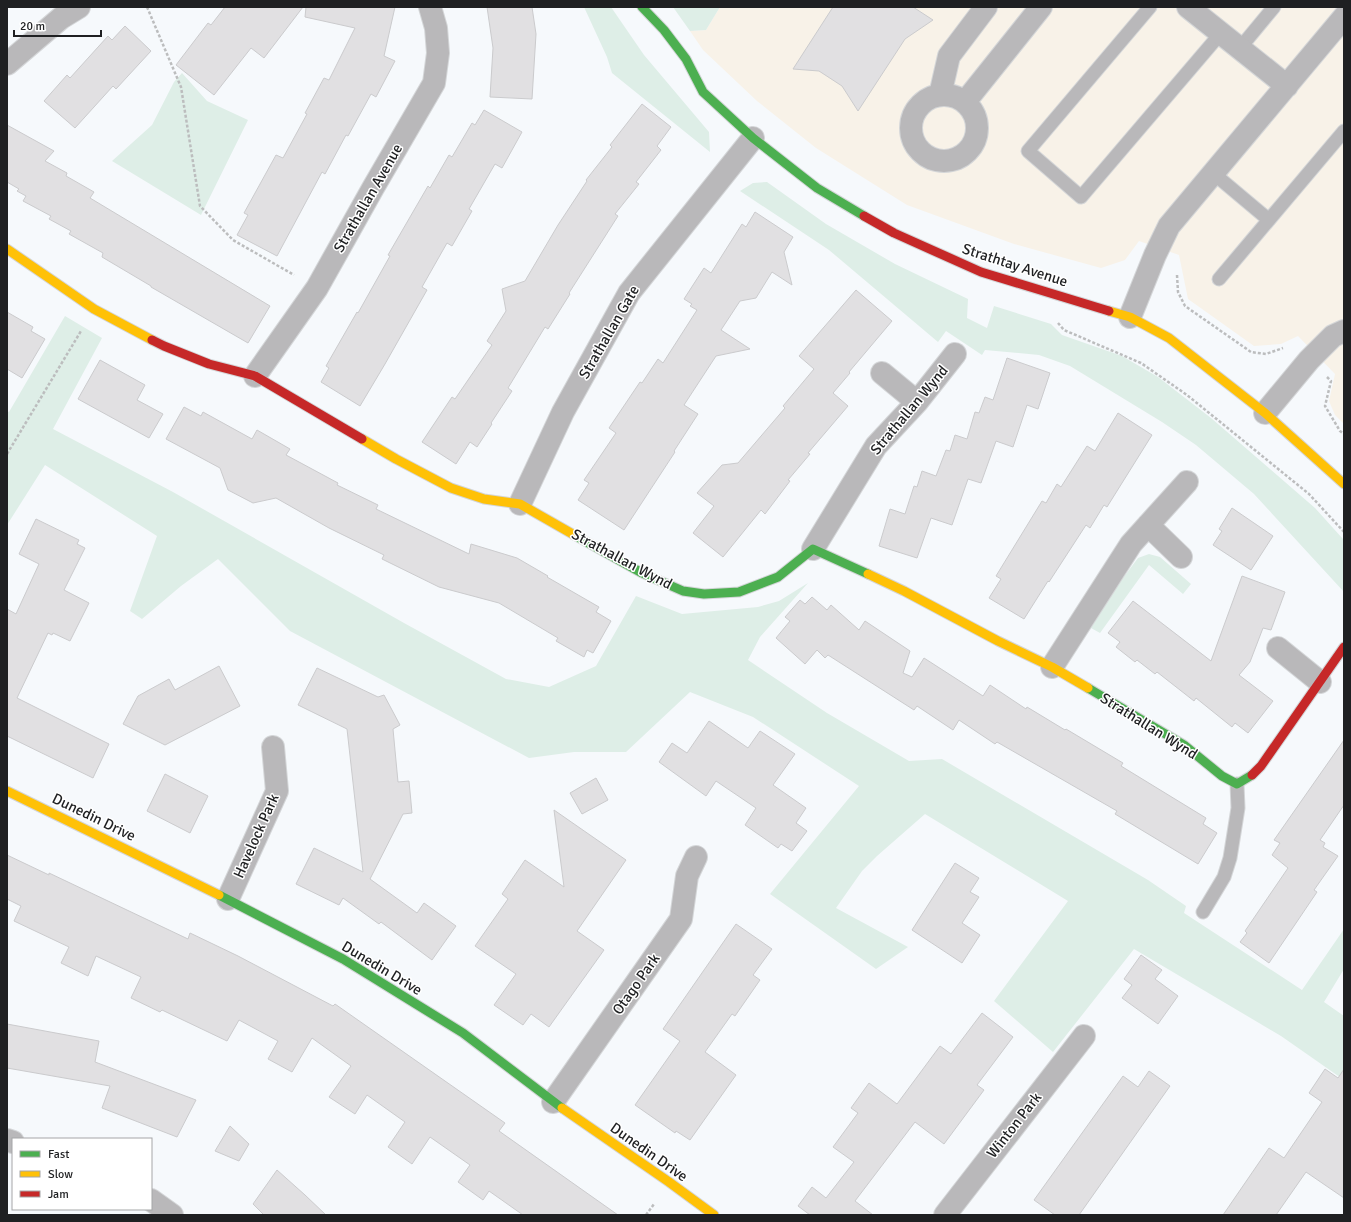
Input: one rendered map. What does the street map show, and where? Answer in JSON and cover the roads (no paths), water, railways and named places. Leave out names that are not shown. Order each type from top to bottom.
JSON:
[{"type":"street","points":[[7,64],[60,18],[79,7]]},
{"type":"street","name":"Strathallan Avenue","points":[[255,376],[317,288],[434,83],[438,53],[436,28],[430,7]]},
{"type":"street","name":"Strathtay Avenue","points":[[642,7],[664,30],[686,59],[703,92],[753,138],[817,188],[894,233],[981,272],[1130,317],[1169,338],[1265,413],[1344,484]]},
{"type":"street","points":[[940,95],[949,56],[986,7]]},
{"type":"street","points":[[965,102],[1041,7]]},
{"type":"street","points":[[1188,7],[1287,86]]},
{"type":"street","points":[[1130,317],[1155,255],[1169,226],[1344,17]]},
{"type":"street","points":[[940,95],[958,97],[972,110],[977,121],[977,132],[974,143],[967,152],[958,158],[947,161],[935,160],[925,155],[917,147],[912,137],[911,126],[914,115],[920,105],[929,98],[940,95]]},
{"type":"street","name":"Strathallan Gate","points":[[520,504],[562,412],[629,294],[753,138]]},
{"type":"street","points":[[7,249],[94,309],[164,346],[209,364],[255,376],[396,459],[451,488],[484,499],[520,504]]},
{"type":"street","points":[[1265,413],[1309,360],[1333,336],[1344,331]]},
{"type":"street","name":"Strathallan Wynd","points":[[520,504],[642,573],[683,591],[704,594],[739,592],[778,577],[812,549],[876,446],[917,402],[955,354]]},
{"type":"street","points":[[882,373],[917,402]]},
{"type":"street","points":[[1052,667],[1131,544],[1187,482]]},
{"type":"street","points":[[1148,525],[1181,557]]},
{"type":"street","name":"Strathallan Wynd","points":[[812,549],[904,591],[998,641],[1052,667],[1184,745],[1222,776],[1237,784]]},
{"type":"street","points":[[1237,784],[1250,778],[1261,766],[1344,647]]},
{"type":"street","points":[[1278,648],[1320,682]]},
{"type":"street","name":"Havelock Park","points":[[228,899],[278,792],[274,747]]},
{"type":"street","name":"Dunedin Drive","points":[[7,791],[228,899],[343,959],[456,1029],[553,1102],[714,1215]]},
{"type":"street","name":"Otago Park","points":[[553,1102],[681,919],[687,876],[696,856]]},
{"type":"street","name":"Winton Park","points":[[945,1215],[1084,1036]]},
{"type":"street","points":[[152,1201],[172,1215]]},
{"type":"lane","points":[[1150,7],[1028,151],[1081,197],[1221,33]]},
{"type":"lane","points":[[1240,48],[1274,7]]},
{"type":"lane","points":[[1219,279],[1344,131]]},
{"type":"lane","points":[[1213,173],[1270,220]]},
{"type":"lane","points":[[1203,912],[1224,877],[1230,858],[1238,808],[1237,784]]}]
